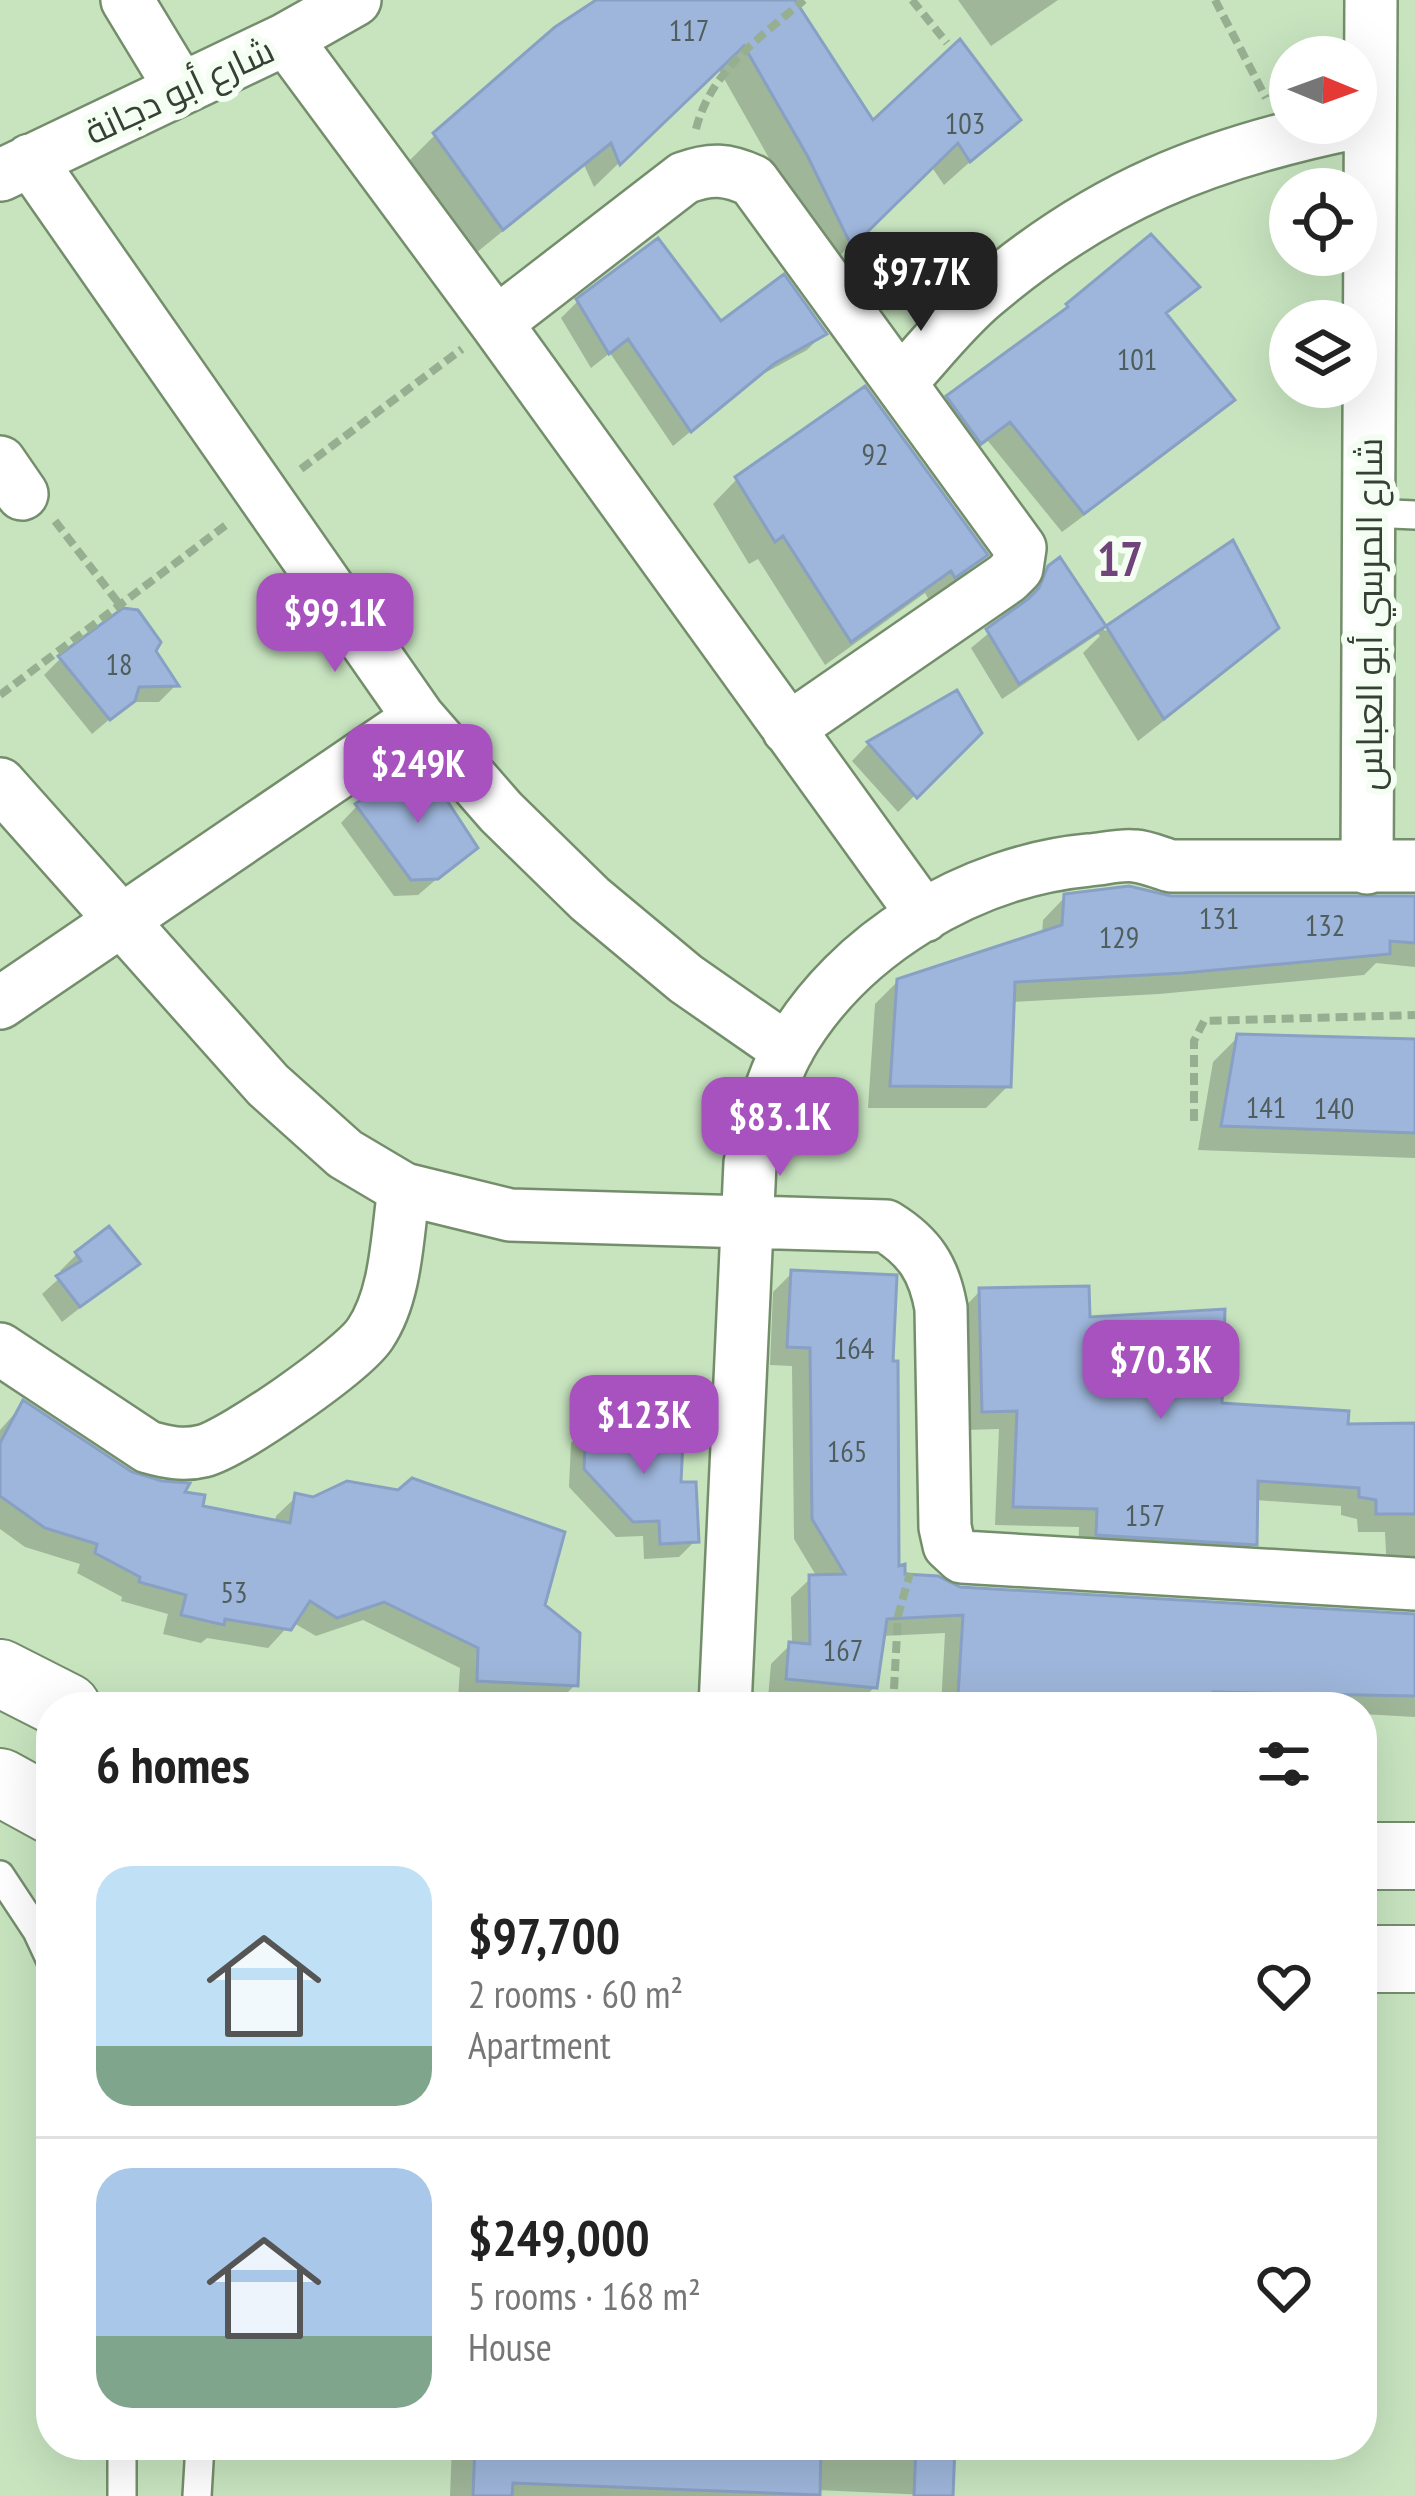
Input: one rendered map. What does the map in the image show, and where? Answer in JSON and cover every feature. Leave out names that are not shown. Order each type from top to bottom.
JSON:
[{"type":"street","points":[[127,0],[181,89]]},
{"type":"street","name":"شارع أبو دجانة","points":[[15,168],[286,39],[355,0]]},
{"type":"street","name":"شارع المرسي أبو العباس","points":[[1368,36],[1371,0]]},
{"type":"street","points":[[286,39],[924,916]]},
{"type":"street","points":[[902,381],[980,297],[1072,226],[1174,172],[1269,142]]},
{"type":"street","name":"شارع المرسي أبو العباس","points":[[1362,144],[1392,514],[1391,867]]},
{"type":"street","points":[[15,168],[419,718],[501,812],[590,899],[686,979],[788,1050]]},
{"type":"street","points":[[496,323],[684,178],[706,170],[731,171],[753,181],[902,381],[1020,548],[1017,568],[788,729]]},
{"type":"street","points":[[0,1003],[419,718]]},
{"type":"street","points":[[0,784],[268,1085],[345,1154],[404,1189],[510,1215],[886,1226],[908,1240],[926,1258],[936,1282],[945,1527],[949,1545],[962,1557],[1415,1584]]},
{"type":"street","points":[[726,1692],[750,1163],[764,1105],[788,1050],[824,997],[870,952],[924,916],[990,882],[1061,862],[1135,856],[1171,866],[1391,867]]},
{"type":"street","points":[[0,1349],[148,1447],[176,1454],[205,1451],[353,1354],[371,1333],[390,1281],[404,1189]]},
{"type":"street","points":[[0,1672],[39,1692]]},
{"type":"street","points":[[0,1783],[36,1802]]},
{"type":"street","points":[[1377,1856],[1415,1856]]},
{"type":"street","points":[[1377,1959],[1415,1959]]},
{"type":"lane","points":[[0,1875],[36,1929]]},
{"type":"lane","points":[[122,2460],[122,2496]]},
{"type":"lane","points":[[197,2496],[199,2460]]},
{"type":"path","points":[[684,178],[700,115],[719,76],[804,0]]},
{"type":"path","points":[[912,0],[946,43]]},
{"type":"path","points":[[1215,0],[1269,107]]},
{"type":"path","points":[[11,478],[56,521],[119,605]]},
{"type":"path","points":[[1194,1121],[1194,1041],[1204,1021],[1415,1015]]},
{"type":"path","points":[[894,1692],[905,1582],[921,1552],[945,1527]]},
{"type":"building","points":[[596,0],[795,0],[873,120],[960,39],[1021,120],[970,162],[958,143],[852,247],[807,155],[744,46],[620,165],[611,143],[503,230],[433,133],[555,27]]},
{"type":"building","points":[[1151,234],[1200,287],[1166,313],[1235,400],[1084,514],[1010,422],[981,444],[946,396],[1068,307]]},
{"type":"building","points":[[658,238],[721,321],[784,274],[827,334],[775,363],[691,432],[628,339],[609,354],[576,299]]},
{"type":"building","points":[[865,386],[988,555],[955,578],[951,571],[851,642],[783,536],[775,542],[735,477]]},
{"type":"building","points":[[1233,540],[1279,628],[1164,719],[1106,626]]},
{"type":"building","points":[[1060,557],[1106,626],[1019,684],[986,629],[1028,599],[1039,588],[1048,566]]},
{"type":"building","points":[[123,608],[138,610],[161,642],[156,651],[179,686],[139,687],[135,701],[110,720],[58,656]]},
{"type":"building","points":[[957,690],[982,733],[917,798],[867,742]]},
{"type":"building","points":[[416,764],[478,848],[438,879],[411,880],[355,804]]},
{"type":"building","points":[[1129,886],[1171,896],[1415,896],[1415,943],[1390,941],[1390,954],[1015,982],[1011,1087],[890,1086],[897,979],[1062,925],[1064,894]]},
{"type":"building","points":[[1237,1034],[1415,1039],[1415,1133],[1221,1126]]},
{"type":"building","points":[[109,1226],[140,1264],[80,1307],[56,1276],[81,1261],[75,1252]]},
{"type":"building","points":[[791,1270],[897,1275],[893,1361],[898,1361],[899,1566],[905,1564],[905,1574],[938,1576],[960,1587],[1415,1614],[1415,1696],[1377,1692],[958,1692],[963,1615],[887,1619],[877,1688],[786,1679],[789,1642],[810,1644],[809,1575],[845,1574],[812,1519],[810,1348],[787,1347]]},
{"type":"building","points":[[1089,1286],[1090,1317],[1225,1309],[1222,1403],[1349,1411],[1348,1424],[1415,1423],[1415,1514],[1376,1514],[1376,1500],[1359,1497],[1359,1488],[1258,1481],[1257,1545],[1096,1535],[1097,1509],[1013,1507],[1017,1411],[982,1412],[979,1288]]},
{"type":"building","points":[[23,1400],[132,1472],[190,1483],[185,1492],[205,1495],[203,1506],[290,1523],[295,1493],[313,1497],[347,1481],[398,1490],[412,1478],[565,1532],[545,1605],[580,1633],[578,1686],[477,1681],[478,1648],[384,1602],[337,1618],[310,1601],[291,1630],[225,1619],[224,1625],[181,1615],[186,1595],[139,1582],[140,1577],[95,1553],[97,1544],[45,1528],[0,1496],[0,1443]]},
{"type":"building","points":[[586,1423],[675,1429],[674,1441],[683,1441],[681,1482],[696,1482],[699,1542],[660,1544],[659,1521],[633,1522],[584,1469]]},
{"type":"building","points":[[474,2460],[821,2460],[820,2495],[513,2483],[512,2496],[473,2496]]},
{"type":"building","points":[[915,2460],[954,2460],[953,2496],[914,2496]]},
{"type":"district","name":"17","points":[[1120,558]]}]
